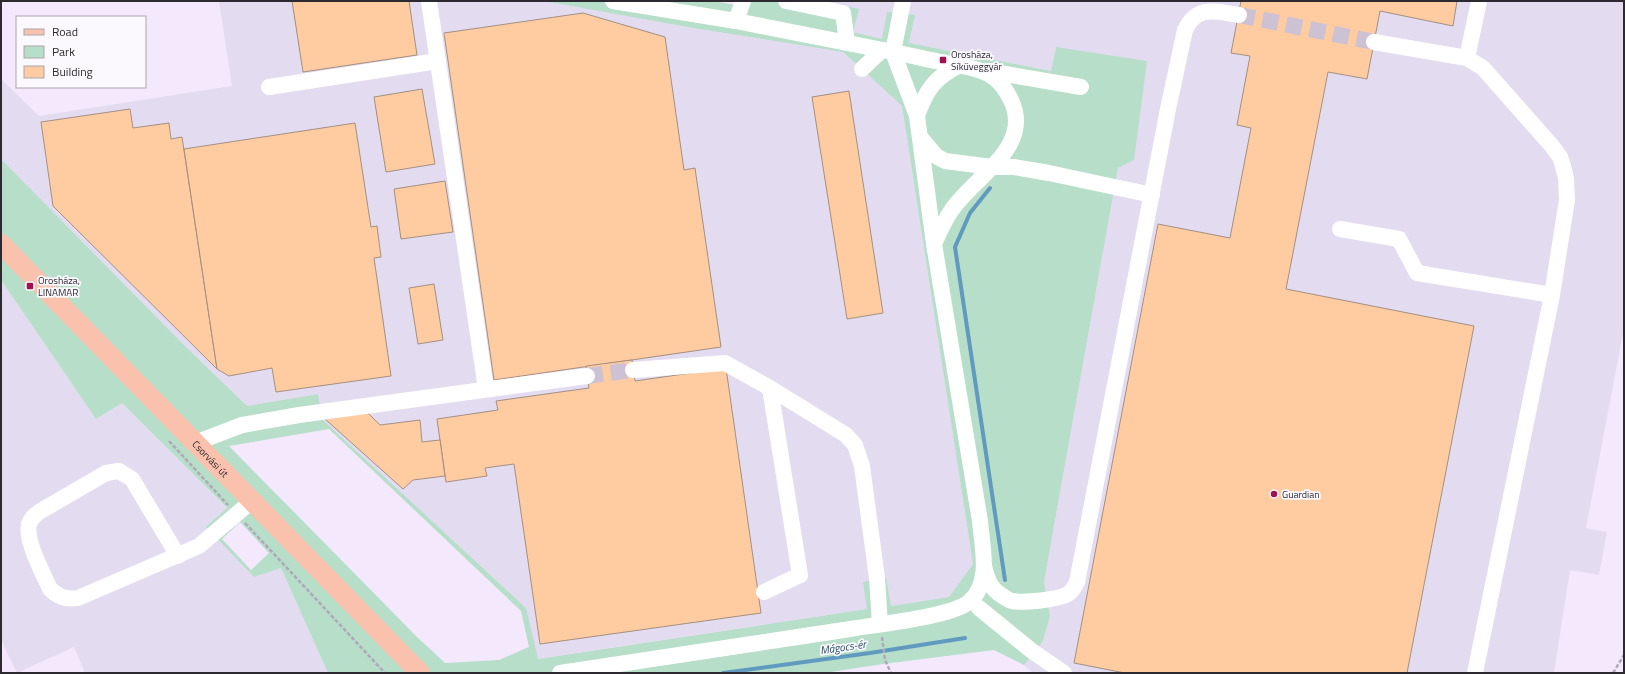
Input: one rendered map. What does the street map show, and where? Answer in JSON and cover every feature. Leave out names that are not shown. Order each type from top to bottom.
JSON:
[{"type":"main road","name":"Csorvási út","points":[[1,244],[420,673]]},
{"type":"street","points":[[613,1],[736,21],[977,69],[1080,87]]},
{"type":"street","points":[[736,21],[743,1]]},
{"type":"street","points":[[786,1],[843,13],[847,42]]},
{"type":"street","points":[[862,69],[888,51],[903,1]]},
{"type":"street","points":[[1468,58],[1479,1]]},
{"type":"street","points":[[429,2],[486,389]]},
{"type":"street","points":[[560,673],[979,608],[1027,602],[1066,595],[1072,591],[1077,582],[1185,30],[1190,20],[1200,13],[1210,10],[1238,15]]},
{"type":"street","points":[[1374,42],[1468,58],[1483,68],[1552,146],[1560,157],[1566,178],[1567,200],[1552,295],[1475,673]]},
{"type":"street","points":[[888,51],[916,116],[934,244],[979,514],[984,565],[990,584],[999,594],[1012,600],[1027,602]]},
{"type":"street","points":[[269,87],[438,61]]},
{"type":"street","points":[[916,116],[931,86],[947,71],[960,65]]},
{"type":"street","points":[[934,244],[950,212],[969,189],[992,167],[1011,144],[1015,133],[1015,111],[1007,92],[1000,82],[992,75],[977,69]]},
{"type":"street","points":[[920,138],[936,156],[945,161],[992,167],[1014,167],[1152,195]]},
{"type":"street","points":[[1340,229],[1399,239],[1417,273],[1552,295]]},
{"type":"street","points":[[633,370],[725,363],[770,388],[846,435],[855,445],[862,466],[877,578],[880,624]]},
{"type":"street","points":[[195,443],[242,425],[321,412],[587,376]]},
{"type":"street","points":[[764,592],[800,575],[770,388]]},
{"type":"street","points":[[178,556],[132,480],[119,471],[106,473],[39,512],[32,517],[29,524],[29,540],[50,589],[55,594],[63,598],[78,598],[178,556],[199,546],[252,502]]},
{"type":"street","points":[[940,614],[958,609],[970,601],[981,584],[984,565]]},
{"type":"street","points":[[979,608],[1032,651],[1064,673]]},
{"type":"path","points":[[166,438],[385,673]]},
{"type":"path","points":[[883,644],[885,657],[891,673]]},
{"type":"path","points":[[1613,673],[1624,655]]},
{"type":"shaded area","points":[[219,1],[543,1],[693,28],[843,52],[902,106],[973,564],[949,597],[891,606],[864,582],[867,609],[537,659],[526,608],[323,420],[318,394],[247,406],[184,345],[1,159],[1,79],[39,116],[232,86]]},
{"type":"shaded area","points":[[821,1],[1624,1],[1624,328],[1586,528],[1607,532],[1599,575],[1570,570],[1554,673],[1033,673],[1024,665],[1043,641],[1050,616],[1044,582],[1118,168],[1134,160],[1056,47],[1051,71],[909,43],[915,15],[882,39],[853,32]]},
{"type":"shaded area","points":[[1,280],[96,419],[122,403],[227,509],[207,527],[254,577],[281,568],[328,673],[85,673],[74,647],[17,673],[1,640]]},
{"type":"green space","points":[[543,1],[713,1],[735,5],[736,1],[821,1],[859,9],[853,32],[882,39],[887,12],[915,15],[909,43],[1051,71],[1056,47],[1147,61],[1134,160],[1118,168],[1044,582],[1050,616],[1043,641],[1024,665],[994,650],[824,673],[328,673],[281,568],[254,577],[206,527],[227,508],[122,403],[96,419],[1,280],[1,159],[184,345],[247,406],[318,394],[323,420],[526,608],[538,659],[867,609],[863,582],[886,578],[891,606],[949,597],[973,564],[902,106],[843,52],[693,28]],"holes":[[[329,429],[521,611],[529,647],[499,660],[445,663],[417,637],[229,446]],[[240,522],[269,553],[251,570],[222,539]]]},
{"type":"building","points":[[292,1],[409,1],[417,55],[303,72]]},
{"type":"building","name":"Guardian","points":[[1241,1],[1457,1],[1453,26],[1380,11],[1367,79],[1328,72],[1286,289],[1474,326],[1407,673],[1125,673],[1074,663],[1158,224],[1230,238],[1251,128],[1237,125],[1250,56],[1231,53]]},
{"type":"building","points":[[583,13],[665,37],[684,170],[695,168],[721,347],[494,380],[444,33]]},
{"type":"building","points":[[422,89],[435,164],[386,172],[374,97]]},
{"type":"building","points":[[849,91],[883,313],[847,319],[812,97]]},
{"type":"building","points":[[130,109],[133,128],[169,123],[171,139],[182,137],[217,369],[53,206],[41,122]]},
{"type":"building","points":[[355,123],[371,227],[377,226],[381,257],[374,258],[391,376],[276,392],[272,368],[229,376],[217,369],[184,149]]},
{"type":"building","points":[[445,181],[453,232],[401,239],[394,189]]},
{"type":"building","points":[[434,284],[443,340],[418,344],[409,288]]},
{"type":"building","points":[[632,360],[635,381],[726,368],[761,613],[540,644],[514,464],[485,468],[487,476],[446,482],[437,419],[498,410],[496,401],[589,388],[586,366]]},
{"type":"building","points":[[367,412],[380,425],[420,420],[422,442],[440,440],[445,476],[413,480],[403,489],[325,419]]},
{"type":"waterway","points":[[990,188],[970,213],[955,247],[1005,580]]},
{"type":"waterway","name":"Mágocs-ér","points":[[723,673],[870,653],[965,638]]},
{"type":"tunnel","points":[[1239,15],[1374,42]]},
{"type":"tunnel","points":[[587,376],[633,370]]},
{"type":"place","name":"Orosháza, Síküveggyár","points":[[943,60]]},
{"type":"place","name":"Orosháza, LINAMAR","points":[[30,286]]},
{"type":"place","name":"Guardian","points":[[1274,494]]}]
